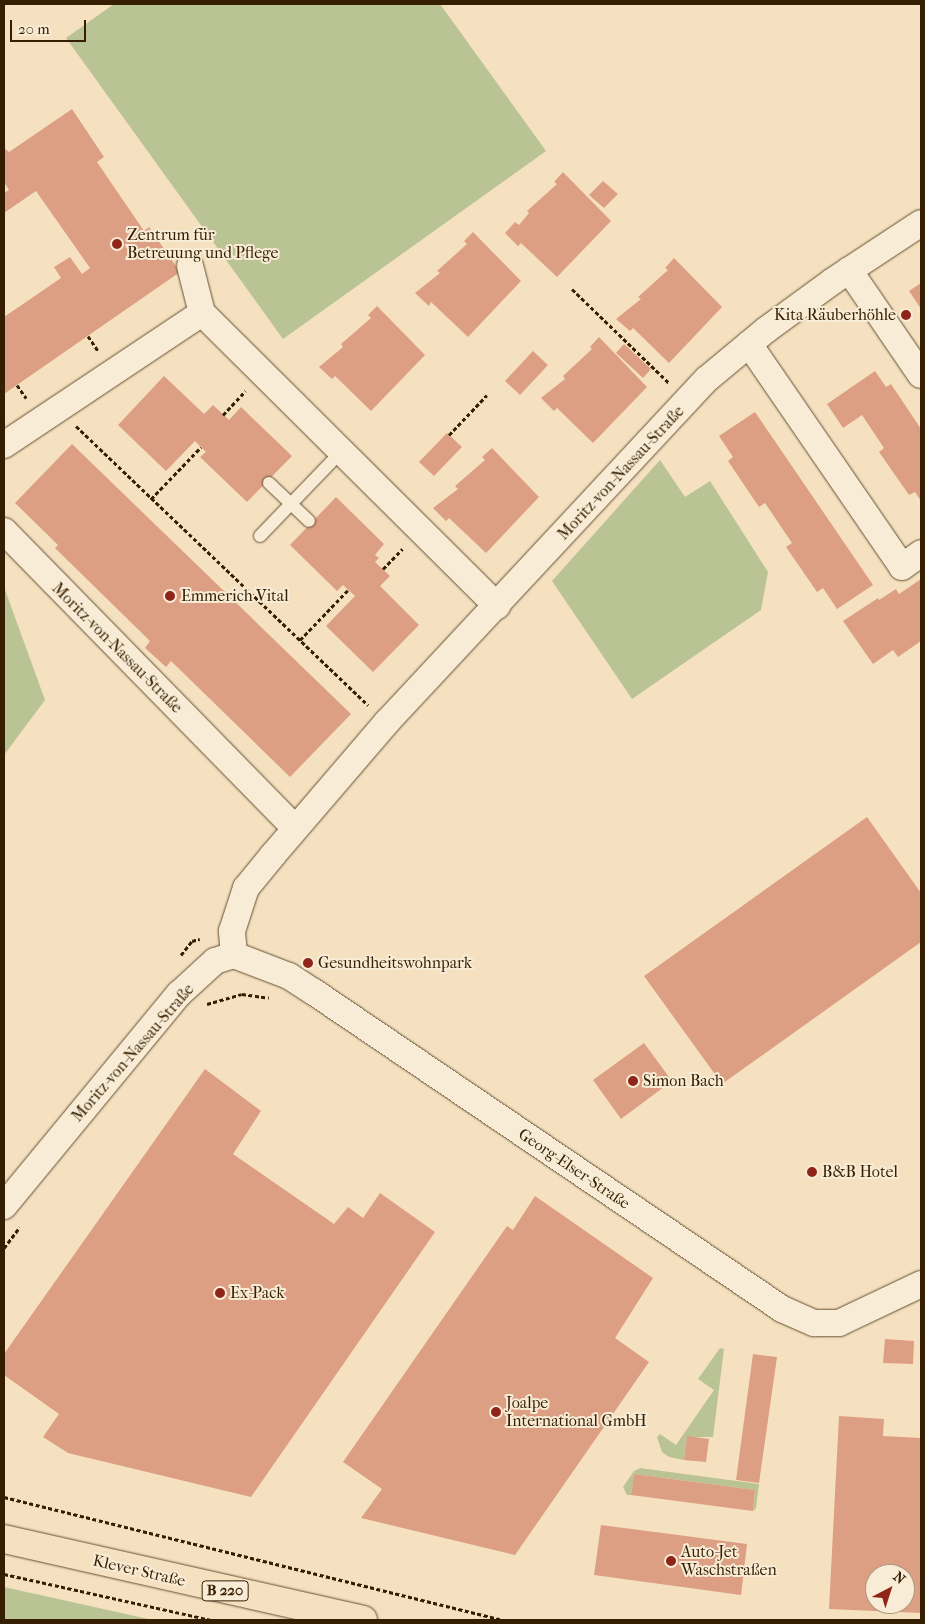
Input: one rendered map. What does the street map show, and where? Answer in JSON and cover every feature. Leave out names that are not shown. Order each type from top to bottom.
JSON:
[{"type":"main road","name":"Klever Straße","points":[[4,1539],[363,1620]]},
{"type":"street","name":"Moritz-von-Nassau-Straße","points":[[4,1206],[179,994],[215,961],[234,955],[232,931],[246,888],[386,722],[497,606],[687,401],[749,344],[849,270],[921,223]]},
{"type":"street","points":[[190,266],[202,313],[340,453],[497,606]]},
{"type":"street","points":[[849,270],[921,375]]},
{"type":"street","points":[[4,445],[202,313]]},
{"type":"street","points":[[749,344],[902,567],[921,553]]},
{"type":"street","name":"Moritz-von-Nassau-Straße","points":[[4,531],[295,828]]},
{"type":"street","name":"Georg-Elser-Straße","points":[[234,955],[289,976],[314,992],[782,1309],[814,1323],[839,1323],[921,1284]]},
{"type":"lane","points":[[260,536],[340,453]]},
{"type":"lane","points":[[269,483],[309,521]]},
{"type":"path","points":[[572,289],[687,401]]},
{"type":"path","points":[[223,415],[261,374]]},
{"type":"path","points":[[449,435],[486,395]]},
{"type":"path","points":[[58,408],[386,722]]},
{"type":"path","points":[[151,499],[201,447]]},
{"type":"path","points":[[300,640],[348,590]]},
{"type":"path","points":[[4,1497],[502,1620]]},
{"type":"path","points":[[4,1574],[211,1620]]},
{"type":"green space","points":[[114,4],[440,4],[546,151],[283,339],[66,38]]},
{"type":"green space","points":[[660,460],[685,497],[710,481],[768,572],[761,610],[632,699],[552,581]]},
{"type":"green space","points":[[4,587],[45,700],[4,755]]},
{"type":"green space","points":[[720,1348],[724,1349],[713,1437],[687,1437],[684,1460],[669,1457],[662,1452],[657,1437],[660,1434],[676,1445],[714,1390],[698,1379]]},
{"type":"green space","points":[[640,1468],[759,1484],[756,1508],[753,1511],[755,1490],[634,1474],[631,1495],[627,1495],[623,1487],[634,1471]]},
{"type":"green space","points":[[4,1587],[153,1620],[4,1620]]},
{"type":"building","name":"Zentrum für Betreuung und Pflege","points":[[72,109],[104,157],[97,162],[144,231],[149,227],[180,272],[4,394],[4,317],[61,278],[54,267],[70,257],[82,274],[90,268],[36,191],[4,213],[4,193],[9,190],[4,182],[4,148],[9,152]]},
{"type":"building","points":[[563,172],[611,221],[557,277],[521,243],[518,246],[505,233],[515,222],[519,225],[529,213],[527,211],[557,184],[554,182]]},
{"type":"building","points":[[603,181],[618,194],[604,208],[589,195]]},
{"type":"building","points":[[473,232],[521,281],[468,337],[431,302],[429,306],[415,293],[440,273],[437,271],[467,244],[464,241]]},
{"type":"building","points":[[674,258],[722,307],[669,363],[633,328],[630,331],[616,319],[641,299],[638,297],[668,270],[665,268]]},
{"type":"building","points":[[921,283],[921,309],[909,291]]},
{"type":"building","points":[[377,306],[425,355],[371,411],[335,376],[332,379],[319,367],[343,347],[341,344],[371,318],[368,315]]},
{"type":"building","points":[[599,337],[647,387],[593,443],[557,408],[554,411],[541,398],[565,379],[563,376],[592,349],[590,347]]},
{"type":"building","points":[[624,344],[651,369],[643,378],[616,353]]},
{"type":"building","points":[[533,351],[548,365],[520,395],[505,381]]},
{"type":"building","points":[[875,371],[886,387],[891,384],[921,429],[921,501],[915,492],[909,495],[879,452],[884,448],[862,415],[843,428],[827,404]]},
{"type":"building","points":[[164,376],[204,414],[213,405],[229,420],[241,407],[292,456],[247,502],[200,457],[206,452],[195,441],[166,471],[118,425]]},
{"type":"building","points":[[755,412],[873,585],[837,609],[823,588],[817,592],[786,547],[792,543],[765,503],[759,507],[728,461],[733,457],[719,436]]},
{"type":"building","points":[[447,433],[462,447],[434,476],[419,462]]},
{"type":"building","name":"Emmerich Vital","points":[[72,444],[351,714],[290,777],[171,661],[166,667],[145,648],[150,641],[55,548],[58,545],[15,503]]},
{"type":"building","points":[[492,448],[539,497],[486,553],[449,518],[446,521],[433,508],[458,489],[455,486],[485,460],[482,457]]},
{"type":"building","points":[[336,497],[384,544],[375,555],[379,558],[375,562],[390,576],[380,586],[419,625],[373,672],[326,626],[355,596],[343,585],[337,591],[290,545]]},
{"type":"building","points":[[921,579],[921,641],[898,657],[893,650],[873,664],[843,621],[878,598],[879,600],[896,589],[899,594]]},
{"type":"building","points":[[867,817],[921,893],[921,942],[722,1084],[644,976]]},
{"type":"building","name":"Simon Bach","points":[[644,1043],[672,1081],[621,1119],[593,1080]]},
{"type":"building","name":"Ex-Pack","points":[[205,1069],[261,1111],[233,1154],[334,1224],[348,1207],[363,1218],[380,1193],[435,1232],[251,1497],[68,1453],[43,1437],[59,1414],[4,1375],[4,1354]]},
{"type":"building","name":"Joalpe International GmbH","points":[[535,1196],[653,1278],[615,1338],[649,1362],[515,1555],[361,1518],[382,1489],[343,1462],[507,1226],[513,1230]]},
{"type":"building","points":[[885,1339],[914,1341],[913,1364],[883,1363]]},
{"type":"building","points":[[753,1354],[777,1357],[759,1483],[736,1480]]},
{"type":"building","points":[[839,1416],[884,1419],[883,1436],[921,1438],[921,1613],[915,1613],[915,1564],[865,1564],[865,1611],[829,1609]]},
{"type":"building","points":[[687,1436],[709,1439],[706,1462],[684,1460]]},
{"type":"building","points":[[634,1474],[755,1490],[753,1511],[631,1495]]},
{"type":"building","name":"Auto-Jet Waschstraßen","points":[[601,1525],[747,1544],[741,1595],[594,1575]]},
{"type":"place","name":"Zentrum für Betreuung und Pflege","points":[[117,244]]},
{"type":"place","name":"Kita Räuberhöhle","points":[[906,315]]},
{"type":"place","name":"Emmerich Vital","points":[[170,596]]},
{"type":"place","name":"Gesundheitswohnpark","points":[[308,963]]},
{"type":"place","name":"Simon Bach","points":[[633,1081]]},
{"type":"place","name":"B&B Hotel","points":[[812,1172]]},
{"type":"place","name":"Ex-Pack","points":[[220,1293]]},
{"type":"place","name":"Joalpe International GmbH","points":[[496,1412]]},
{"type":"place","name":"Auto-Jet Waschstraßen","points":[[671,1561]]}]
